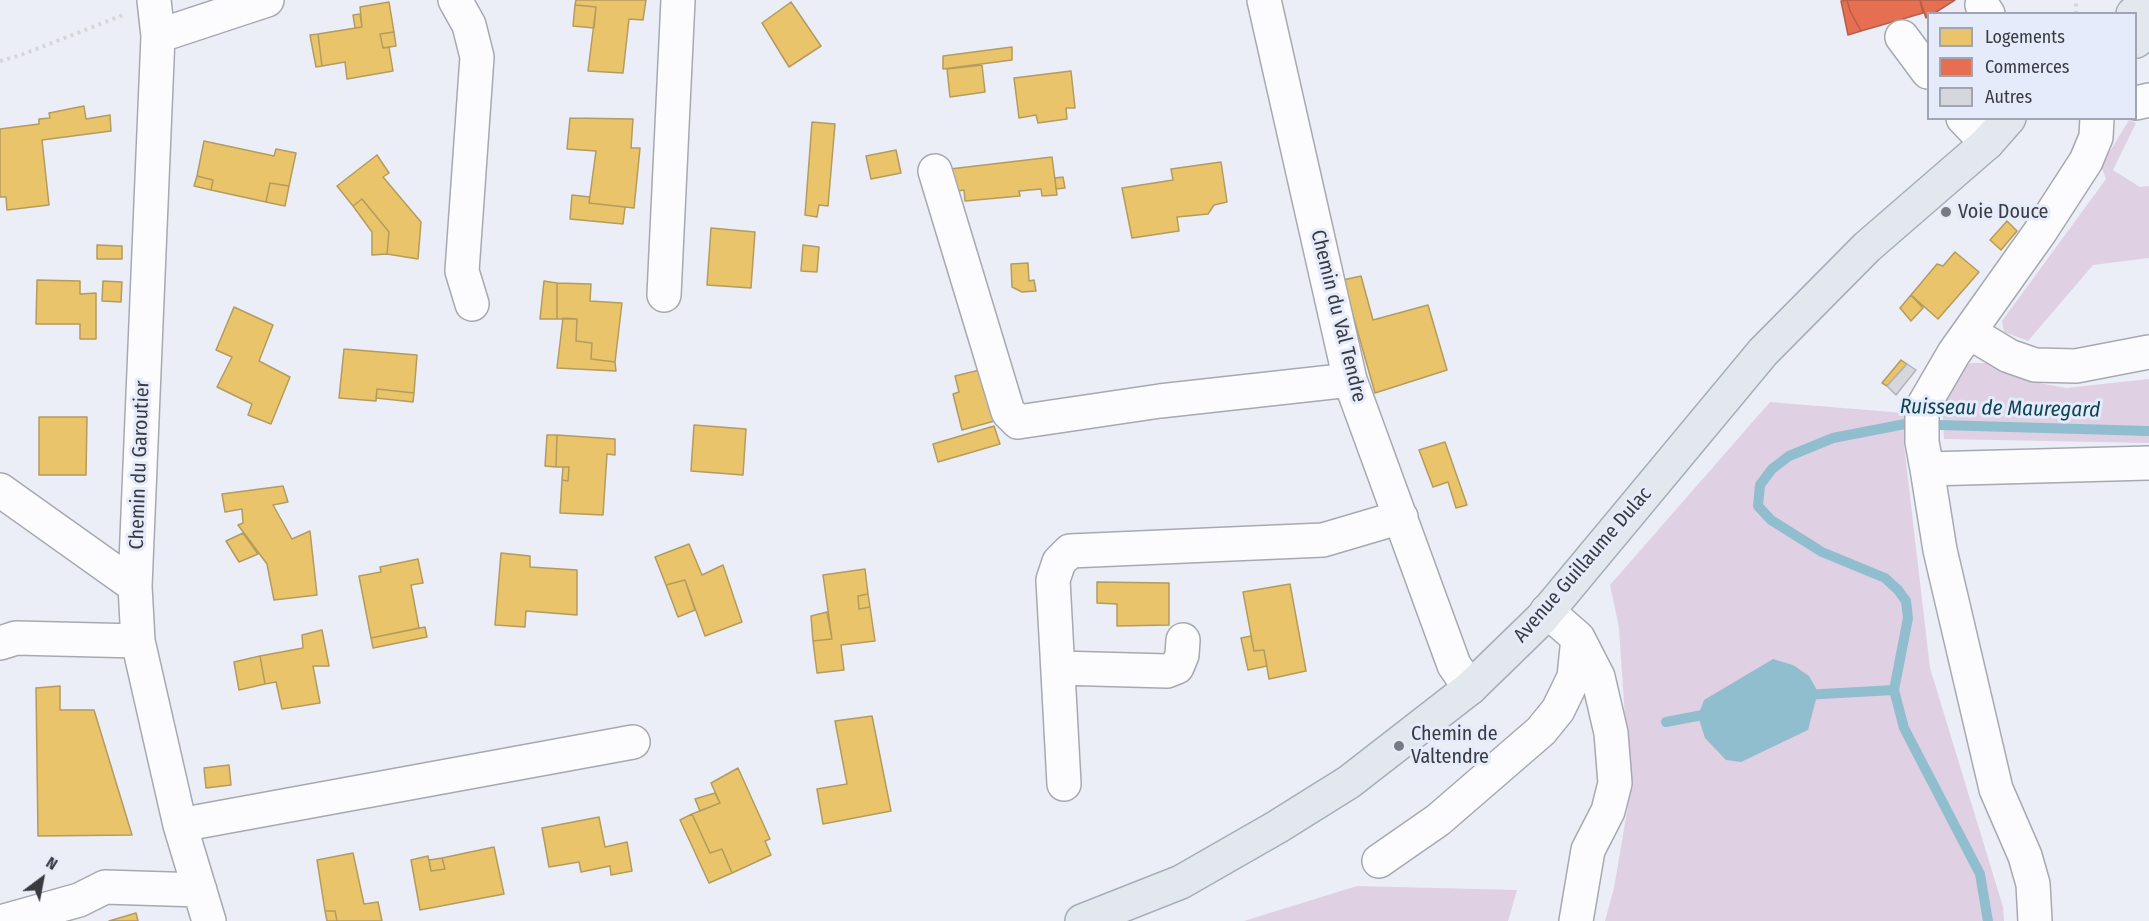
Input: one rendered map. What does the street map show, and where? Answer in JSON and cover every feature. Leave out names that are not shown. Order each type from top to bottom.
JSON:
[{"type":"main road","points":[[2135,12],[2149,1]]},
{"type":"main road","points":[[2137,40],[2149,31]]},
{"type":"main road","name":"Avenue Guillaume Dulac","points":[[1082,921],[1181,882],[1277,828],[1349,782],[1470,688],[1547,611],[1764,352],[1867,247],[1987,143],[2007,120]]},
{"type":"main road","name":"Avenue Guillaume Dulac","points":[[1987,143],[2026,120]]},
{"type":"street","name":"Chemin du Garoutier","points":[[154,0],[158,36],[135,586],[138,641],[180,825],[210,921]]},
{"type":"street","points":[[158,36],[267,0]]},
{"type":"street","points":[[455,0],[470,25],[477,57],[462,271],[472,304]]},
{"type":"street","points":[[664,295],[678,0]]},
{"type":"street","name":"Chemin du Val Tendre","points":[[1264,0],[1350,380],[1454,665],[1470,688]]},
{"type":"street","points":[[1902,37],[1927,69]]},
{"type":"street","points":[[1966,120],[1987,143]]},
{"type":"street","points":[[2035,921],[2033,884],[2025,856],[1993,777],[1940,550],[1925,455],[1922,408],[1969,332],[2086,160],[2096,137],[2097,120]]},
{"type":"street","points":[[935,171],[1008,412],[1018,422],[1160,401],[1350,380]]},
{"type":"street","points":[[1969,332],[2009,356],[2035,365],[2076,366],[2149,352]]},
{"type":"street","points":[[1925,455],[2149,463]]},
{"type":"street","points":[[0,490],[135,586]]},
{"type":"street","points":[[1064,784],[1053,580],[1059,562],[1070,551],[1323,540],[1401,517]]},
{"type":"street","points":[[1547,611],[1578,638],[1598,677],[1611,733],[1615,783],[1608,811],[1588,850],[1576,921]]},
{"type":"street","points":[[0,643],[16,638],[138,641]]},
{"type":"street","points":[[1379,861],[1438,820],[1540,731],[1558,710],[1574,677],[1578,638]]},
{"type":"street","points":[[1058,668],[1167,671],[1176,667],[1183,640]]},
{"type":"street","points":[[180,825],[633,742]]},
{"type":"street","points":[[4,921],[80,900],[105,887],[200,890]]},
{"type":"path","points":[[0,61],[21,55],[106,21]]},
{"type":"shaded area","points":[[2129,120],[2136,123],[2113,170],[2140,187],[2149,186],[2149,258],[2093,265],[2028,341],[2004,332],[2002,321],[2106,179],[2101,166]]},
{"type":"shaded area","points":[[1971,363],[1990,363],[2029,381],[2066,388],[2149,379],[2149,443],[1944,439],[1942,398],[1955,372]]},
{"type":"shaded area","points":[[1770,402],[1904,413],[1904,445],[1930,668],[2003,907],[2004,921],[1605,921],[1614,888],[1630,794],[1619,628],[1610,585]]},
{"type":"shaded area","points":[[1357,886],[1517,890],[1508,921],[1244,921]]},
{"type":"water","points":[[1773,659],[1793,665],[1809,676],[1818,692],[1808,730],[1741,762],[1726,760],[1705,738],[1698,716],[1704,700]]},
{"type":"building: Logements","points":[[576,0],[646,0],[643,20],[629,19],[623,73],[588,71],[596,7],[575,5]]},
{"type":"building: Logements","points":[[389,2],[394,32],[380,34],[383,48],[389,47],[393,71],[347,79],[345,62],[322,66],[318,34],[362,27],[360,7]]},
{"type":"building: Logements","points":[[791,2],[821,46],[789,67],[762,23]]},
{"type":"building: Logements","points":[[575,5],[596,7],[594,28],[573,26]]},
{"type":"building: Logements","points":[[360,14],[362,27],[355,28],[353,15]]},
{"type":"building: Logements","points":[[394,32],[396,46],[383,48],[380,34]]},
{"type":"building: Logements","points":[[318,34],[322,66],[316,67],[310,35]]},
{"type":"building: Logements","points":[[1012,47],[1012,60],[943,69],[943,56]]},
{"type":"building: Logements","points":[[982,65],[985,92],[950,97],[947,69]]},
{"type":"building: Logements","points":[[1071,71],[1075,108],[1066,108],[1067,119],[1038,123],[1036,115],[1019,118],[1014,78]]},
{"type":"building: Logements","points":[[84,106],[86,119],[110,115],[111,131],[42,140],[49,205],[7,210],[6,197],[0,197],[0,129],[39,124],[39,119],[50,118],[49,113]]},
{"type":"building: Logements","points":[[570,118],[633,119],[631,148],[640,148],[634,208],[589,203],[596,151],[567,149]]},
{"type":"building: Logements","points":[[812,122],[835,124],[828,206],[819,205],[817,217],[805,215]]},
{"type":"building: Logements","points":[[204,141],[274,156],[276,149],[296,153],[289,186],[270,183],[266,202],[211,190],[213,180],[197,176]]},
{"type":"building: Logements","points":[[896,150],[901,173],[871,179],[866,156]]},
{"type":"building: Logements","points":[[377,155],[389,173],[383,177],[421,222],[418,259],[387,254],[389,232],[362,199],[353,206],[337,186]]},
{"type":"building: Logements","points":[[1052,157],[1057,195],[1042,196],[1041,189],[1019,191],[1020,196],[965,201],[964,190],[952,192],[950,169]]},
{"type":"building: Logements","points":[[1221,162],[1227,202],[1214,205],[1208,214],[1177,217],[1179,231],[1132,238],[1122,188],[1173,180],[1171,169]]},
{"type":"building: Logements","points":[[197,176],[213,180],[211,190],[194,186]]},
{"type":"building: Logements","points":[[1063,177],[1065,188],[1056,189],[1055,178]]},
{"type":"building: Logements","points":[[270,183],[289,186],[285,206],[266,202]]},
{"type":"building: Logements","points":[[572,195],[590,197],[589,203],[625,207],[623,224],[570,219]]},
{"type":"building: Logements","points":[[362,199],[389,232],[387,254],[372,255],[372,232],[353,206]]},
{"type":"building: Logements","points":[[2007,221],[2017,231],[2001,250],[1990,240]]},
{"type":"building: Logements","points":[[711,228],[755,232],[751,288],[707,285]]},
{"type":"building: Logements","points":[[97,245],[122,246],[122,259],[97,259]]},
{"type":"building: Logements","points":[[803,245],[819,247],[817,272],[801,271]]},
{"type":"building: Logements","points":[[1955,252],[1979,272],[1938,319],[1911,295],[1937,264],[1943,266]]},
{"type":"building: Logements","points":[[1028,263],[1029,281],[1034,280],[1036,291],[1022,292],[1012,287],[1011,264]]},
{"type":"building: Logements","points":[[1361,276],[1373,320],[1428,305],[1447,370],[1375,393],[1343,280]]},
{"type":"building: Logements","points":[[37,280],[80,281],[80,294],[96,293],[96,339],[80,339],[80,324],[36,324]]},
{"type":"building: Logements","points":[[103,281],[122,282],[121,302],[102,301]]},
{"type":"building: Logements","points":[[544,281],[557,283],[557,319],[540,319]]},
{"type":"building: Logements","points":[[557,283],[591,284],[590,301],[622,303],[615,362],[591,359],[592,343],[576,341],[577,319],[557,319]]},
{"type":"building: Logements","points":[[1911,295],[1923,308],[1911,321],[1900,308]]},
{"type":"building: Logements","points":[[234,307],[273,325],[259,361],[290,377],[271,424],[248,415],[252,404],[217,387],[232,357],[216,350]]},
{"type":"building: Logements","points":[[563,318],[577,319],[576,341],[592,343],[591,359],[615,362],[616,371],[557,368]]},
{"type":"building: Logements","points":[[344,349],[417,355],[414,393],[377,389],[376,401],[339,398]]},
{"type":"building: Logements","points":[[1901,360],[1907,364],[1887,386],[1882,383]]},
{"type":"building: Logements","points":[[984,369],[998,420],[962,430],[953,394],[959,392],[955,376]]},
{"type":"building: Logements","points":[[377,389],[414,393],[413,402],[376,398]]},
{"type":"building: Logements","points":[[39,417],[87,417],[86,475],[39,475]]},
{"type":"building: Logements","points":[[694,425],[746,429],[743,475],[691,471]]},
{"type":"building: Logements","points":[[994,426],[1000,444],[938,462],[933,444]]},
{"type":"building: Logements","points":[[547,435],[557,435],[556,467],[545,466]]},
{"type":"building: Logements","points":[[557,435],[615,439],[615,455],[607,454],[603,515],[560,513],[562,480],[568,481],[569,467],[556,467]]},
{"type":"building: Logements","points":[[1445,442],[1467,505],[1456,508],[1448,482],[1433,487],[1419,450]]},
{"type":"building: Logements","points":[[563,467],[569,467],[568,481],[562,480]]},
{"type":"building: Logements","points":[[283,486],[288,502],[273,505],[292,539],[310,531],[317,595],[274,600],[267,564],[238,525],[243,523],[242,509],[225,512],[222,494]]},
{"type":"building: Logements","points":[[243,533],[258,554],[239,562],[226,541]]},
{"type":"building: Logements","points":[[689,544],[702,575],[723,565],[742,622],[705,636],[685,580],[666,585],[655,557]]},
{"type":"building: Logements","points":[[501,553],[530,556],[530,567],[577,570],[577,615],[526,611],[525,627],[495,625]]},
{"type":"building: Logements","points":[[418,559],[423,583],[411,585],[419,628],[371,638],[359,576],[381,572],[380,567]]},
{"type":"building: Logements","points":[[865,569],[868,594],[858,596],[859,609],[870,607],[875,641],[841,645],[844,670],[817,673],[813,641],[832,639],[823,575]]},
{"type":"building: Logements","points":[[685,580],[695,610],[678,617],[666,585]]},
{"type":"building: Logements","points":[[1097,582],[1169,583],[1169,625],[1117,626],[1117,604],[1097,603]]},
{"type":"building: Logements","points":[[1290,584],[1306,671],[1269,679],[1264,650],[1254,651],[1243,592]]},
{"type":"building: Logements","points":[[868,594],[870,607],[859,609],[858,596]]},
{"type":"building: Logements","points":[[827,612],[832,639],[813,641],[811,616]]},
{"type":"building: Logements","points":[[425,627],[427,637],[373,648],[371,638]]},
{"type":"building: Logements","points":[[322,630],[329,666],[313,666],[320,703],[282,709],[276,682],[265,684],[260,656],[303,648],[302,635]]},
{"type":"building: Logements","points":[[1251,636],[1254,651],[1264,650],[1267,666],[1248,670],[1241,638]]},
{"type":"building: Logements","points":[[260,656],[265,684],[239,690],[234,662]]},
{"type":"building: Logements","points":[[60,686],[60,710],[94,710],[132,835],[38,836],[36,688]]},
{"type":"building: Logements","points":[[872,716],[891,811],[823,824],[817,789],[847,784],[835,721]]},
{"type":"building: Logements","points":[[229,765],[231,785],[206,788],[204,768]]},
{"type":"building: Logements","points":[[738,768],[770,839],[765,841],[771,855],[732,873],[722,849],[710,853],[692,814],[720,803],[711,783]]},
{"type":"building: Logements","points":[[715,793],[720,803],[700,811],[695,799]]},
{"type":"building: Logements","points":[[692,814],[710,853],[722,849],[732,873],[709,883],[680,820]]},
{"type":"building: Logements","points":[[599,817],[605,847],[627,842],[632,871],[611,875],[610,866],[581,872],[579,862],[549,867],[542,828]]},
{"type":"building: Logements","points":[[494,847],[504,894],[420,910],[411,860],[428,856],[431,871],[445,869],[442,858]]},
{"type":"building: Logements","points":[[353,853],[364,904],[378,902],[382,921],[337,921],[335,911],[325,911],[317,860]]},
{"type":"building: Logements","points":[[442,858],[445,869],[431,871],[429,860]]},
{"type":"building: Logements","points":[[325,911],[335,911],[337,921],[327,921]]},
{"type":"building: Logements","points":[[136,913],[138,921],[109,921]]},
{"type":"building: Commerces","points":[[1847,0],[1920,0],[1923,13],[1861,31]]},
{"type":"building: Commerces","points":[[1847,0],[1861,31],[1848,35],[1841,1]]},
{"type":"building: Commerces","points":[[1920,0],[1955,0],[1936,12],[1927,12],[1926,18]]},
{"type":"building: Autres","points":[[1907,364],[1916,370],[1896,395],[1887,386]]},
{"type":"waterway","name":"Ruisseau de Mauregard","points":[[1988,921],[1980,874],[1904,728],[1894,690],[1908,618],[1906,601],[1885,578],[1822,552],[1771,520],[1758,506],[1760,485],[1772,469],[1789,456],[1833,438],[1905,424],[2149,431]]},
{"type":"waterway","points":[[1804,695],[1894,690]]},
{"type":"waterway","points":[[1666,722],[1713,713]]},
{"type":"place","name":"Voie Douce","points":[[1946,212]]},
{"type":"place","name":"Chemin de Valtendre","points":[[1399,746]]}]
